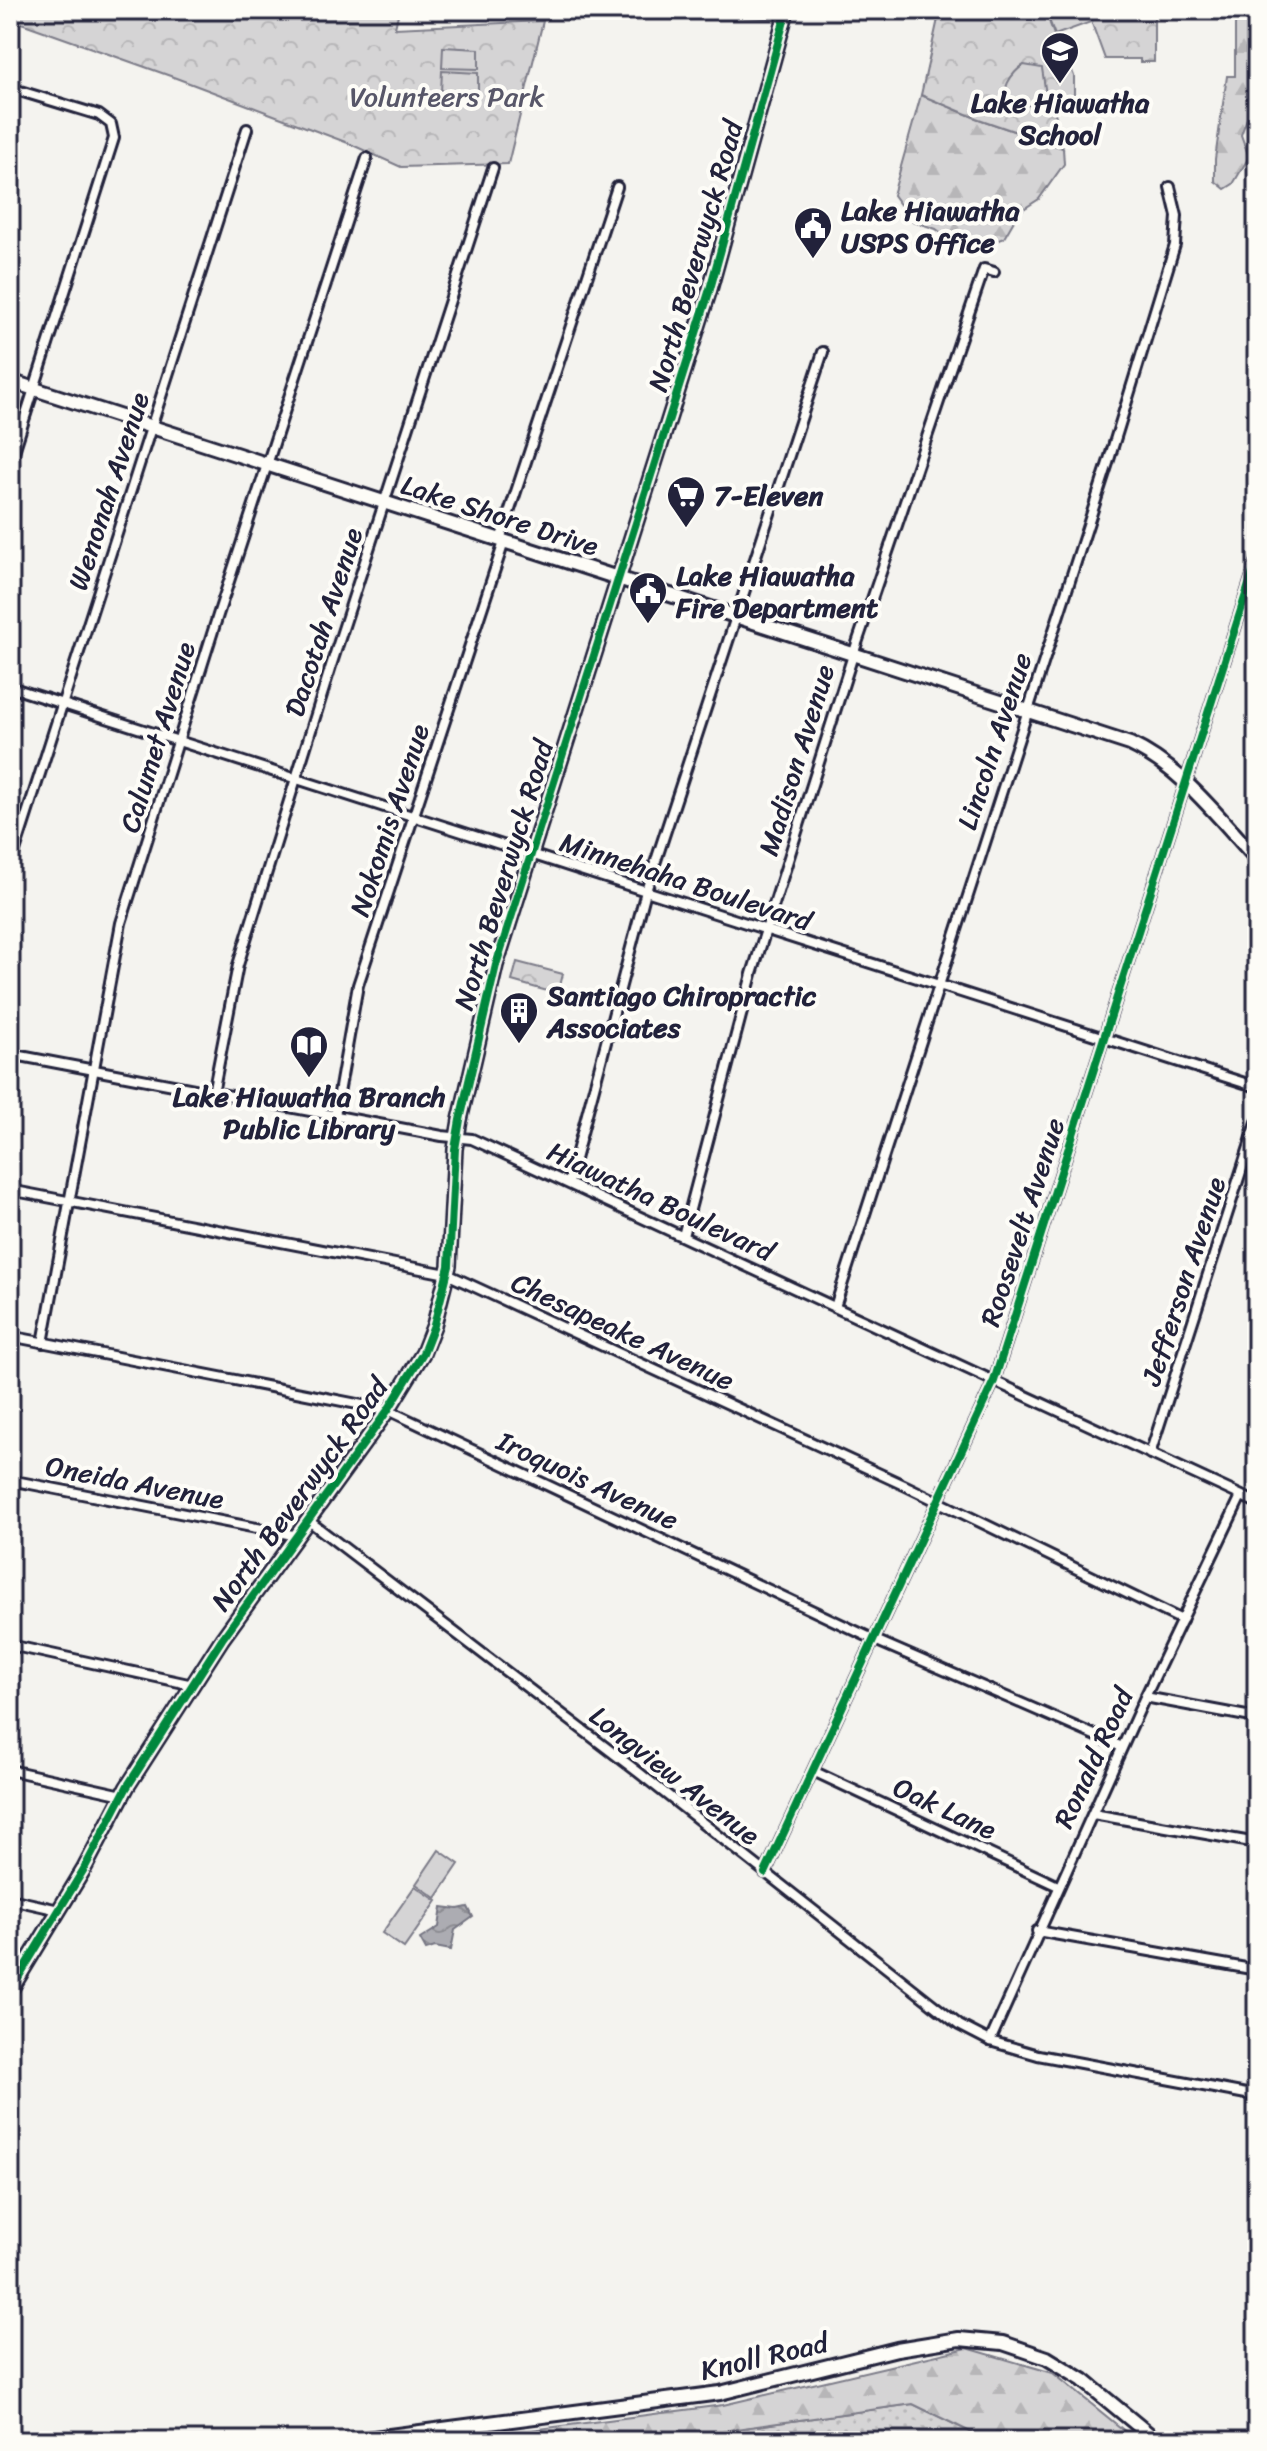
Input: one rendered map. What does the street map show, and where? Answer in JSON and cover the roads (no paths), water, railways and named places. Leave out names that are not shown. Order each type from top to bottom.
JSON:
[{"type":"street","points":[[701,10],[786,11]]},
{"type":"street","name":"North Beverwyck Road","points":[[10,1991],[84,1869],[123,1795],[222,1639],[388,1410],[423,1353],[440,1308],[447,1274],[457,1138],[478,1034],[499,955],[710,289],[786,11]]},
{"type":"street","points":[[10,88],[99,115],[111,124],[114,138],[10,464]]},
{"type":"street","name":"Wenonah Avenue","points":[[10,867],[247,129]]},
{"type":"street","name":"Calumet Avenue","points":[[43,1343],[121,923],[367,158]]},
{"type":"street","name":"Dacotah Avenue","points":[[213,1093],[238,965],[493,168]]},
{"type":"street","name":"Nokomis Avenue","points":[[335,1116],[358,985],[617,187]]},
{"type":"street","name":"Lincoln Avenue","points":[[835,1307],[1113,449],[1175,245],[1177,216],[1170,187]]},
{"type":"street","name":"Madison Avenue","points":[[683,1236],[766,930],[853,655],[984,269],[994,272]]},
{"type":"street","points":[[569,1182],[646,891],[823,352]]},
{"type":"street","name":"Lake Shore Drive","points":[[10,381],[1027,709],[1149,753],[1185,782],[1257,859]]},
{"type":"street","name":"Roosevelt Avenue","points":[[765,1873],[994,1381],[1257,560]]},
{"type":"street","name":"Minnehaha Boulevard","points":[[10,687],[1257,1087]]},
{"type":"street","name":"Hiawatha Boulevard","points":[[10,1054],[472,1139],[1257,1503]]},
{"type":"street","name":"Jefferson Avenue","points":[[1150,1454],[1257,1122]]},
{"type":"street","name":"Chesapeake Avenue","points":[[10,1190],[447,1274],[938,1502],[1182,1620]]},
{"type":"street","name":"Iroquois Avenue","points":[[10,1336],[388,1410],[875,1640],[1122,1747]]},
{"type":"street","name":"Oneida Avenue","points":[[10,1480],[298,1536]]},
{"type":"street","name":"Ronald Road","points":[[990,2041],[1037,1931],[1241,1496]]},
{"type":"street","name":"Longview Avenue","points":[[309,1521],[638,1772],[959,2025],[990,2041],[1038,2055],[1257,2096]]},
{"type":"street","points":[[10,1645],[193,1685]]},
{"type":"street","points":[[1145,1697],[1257,1718]]},
{"type":"street","points":[[10,1770],[123,1795]]},
{"type":"street","name":"Oak Lane","points":[[813,1771],[1058,1886]]},
{"type":"street","points":[[1093,1814],[1257,1843]]},
{"type":"street","points":[[10,1899],[59,1910]]},
{"type":"street","points":[[1037,1931],[1257,1970]]},
{"type":"street","name":"Knoll Road","points":[[351,2441],[720,2393],[897,2349],[959,2339],[1003,2343],[1047,2358],[1083,2380],[1157,2441]]},
{"type":"water","points":[[442,1907],[468,1907],[473,1917],[455,1930],[451,1950],[435,1947],[426,1950],[420,1939],[439,1927]]},
{"type":"place","name":"Lake Hiawatha School","points":[[1060,85]]},
{"type":"place","name":"Lake Hiawatha USPS Office","points":[[813,260]]},
{"type":"place","name":"7-Eleven","points":[[686,529]]},
{"type":"place","name":"Lake Hiawatha Fire Department","points":[[648,625]]},
{"type":"place","name":"Santiago Chiropractic Associates","points":[[519,1045]]},
{"type":"place","name":"Lake Hiawatha Branch Public Library","points":[[309,1079]]},
{"type":"park label","name":"Volunteers Park","points":[[447,96]]}]
